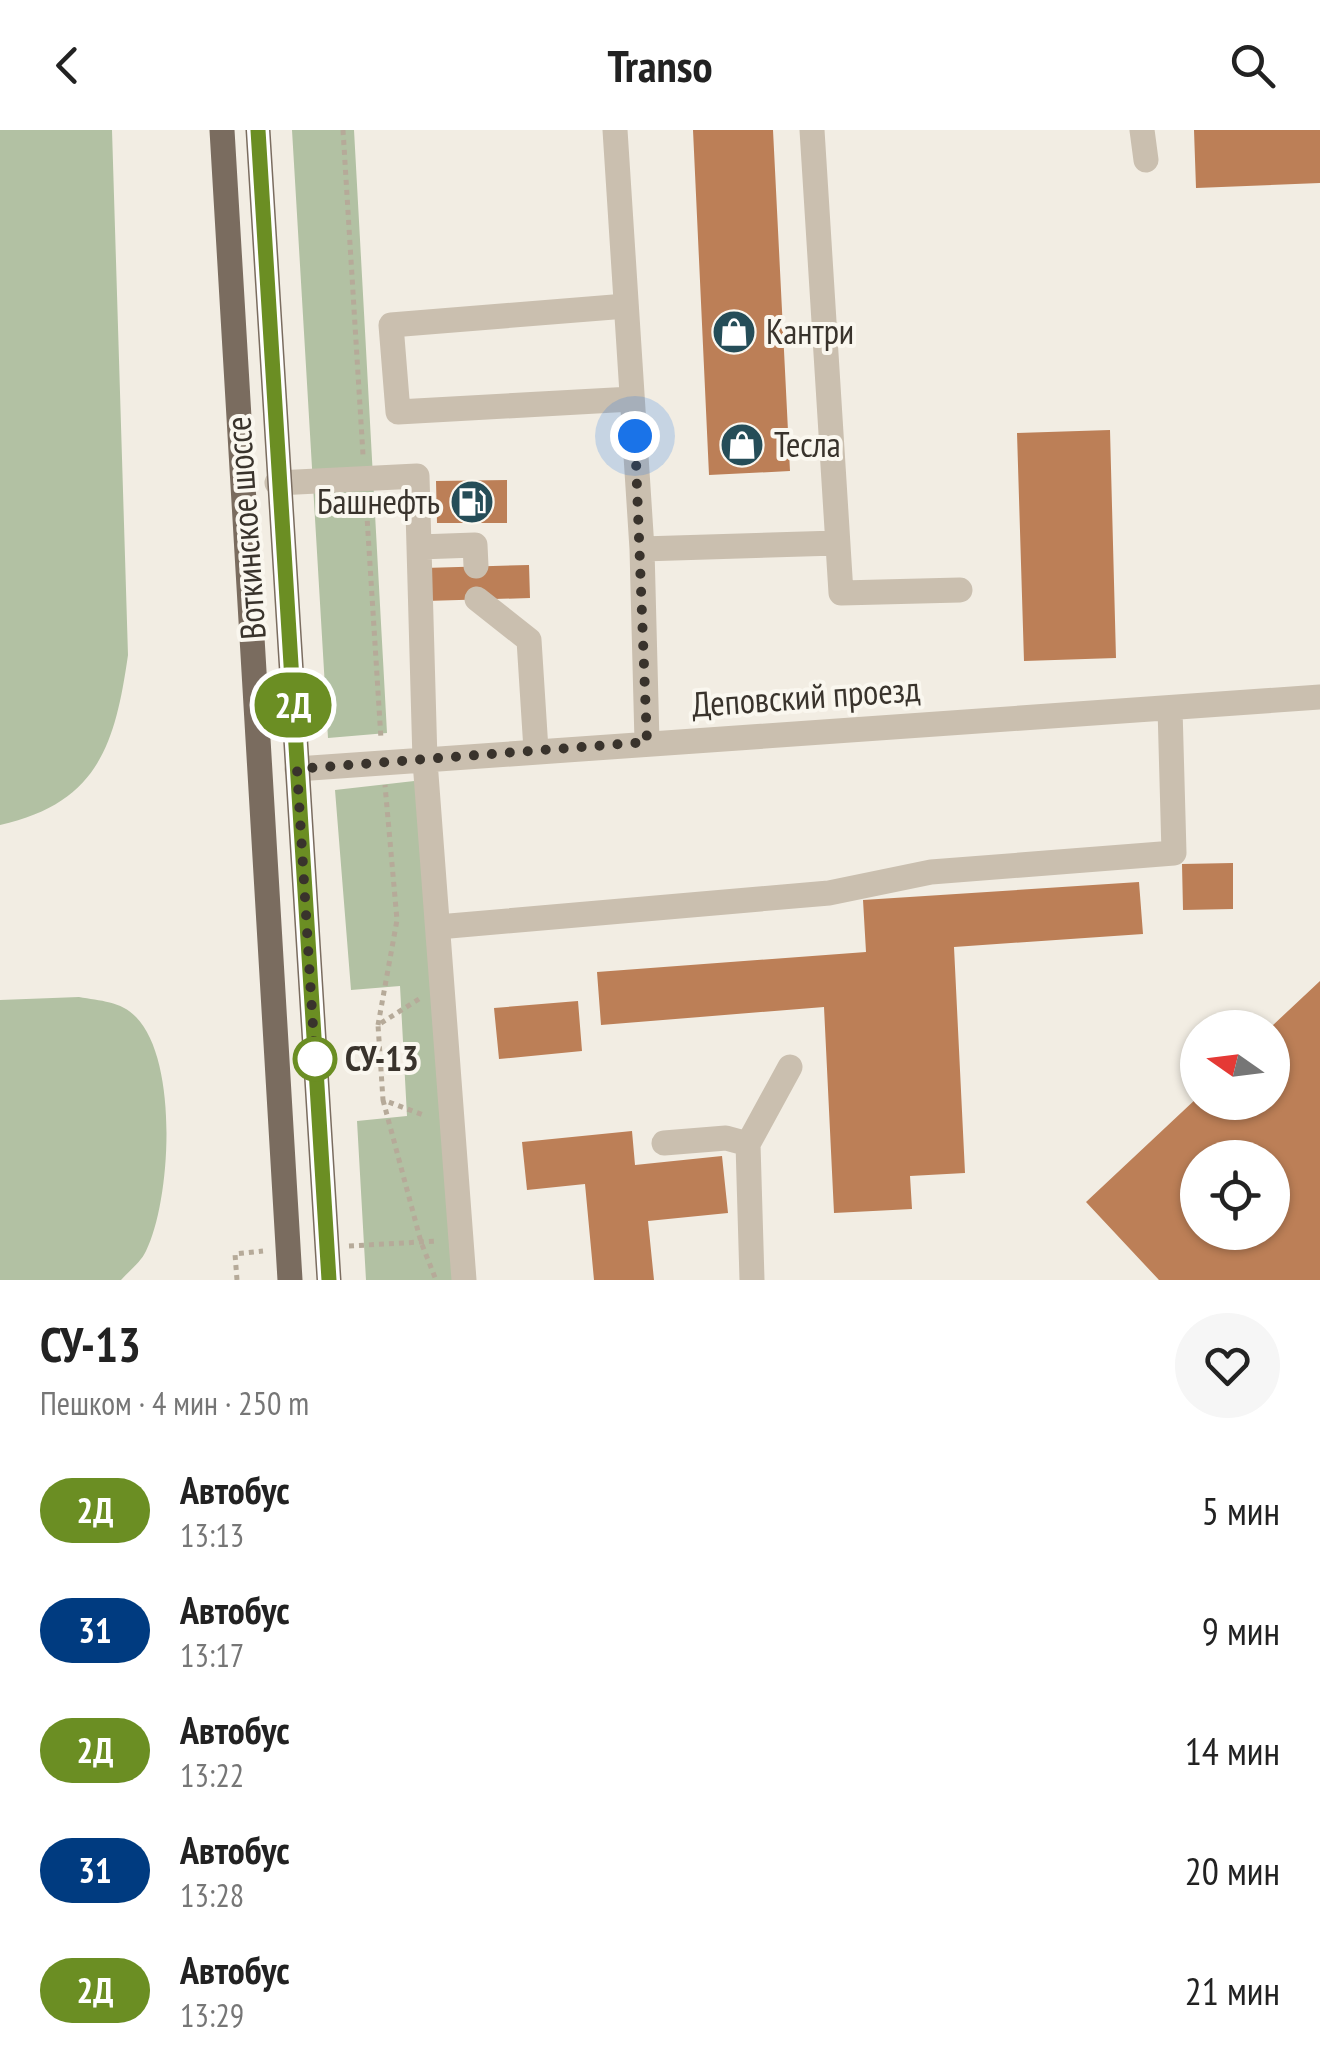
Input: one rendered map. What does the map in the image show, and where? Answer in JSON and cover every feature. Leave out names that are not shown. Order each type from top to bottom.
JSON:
[{"type":"main road","name":"Воткинское шоссе","points":[[222,130],[290,1280]]},
{"type":"main road","name":"Воткинское шоссе","points":[[258,130],[329,1280]]},
{"type":"main road","points":[[260,769],[297,769]]},
{"type":"street","points":[[615,130],[642,549],[647,742]]},
{"type":"street","points":[[812,130],[840,594],[960,590]]},
{"type":"street","points":[[1142,130],[1146,160]]},
{"type":"street","points":[[626,306],[391,324],[398,412],[632,399]]},
{"type":"street","points":[[278,483],[417,476],[425,761],[464,1280]]},
{"type":"street","points":[[642,549],[838,544]]},
{"type":"street","points":[[419,547],[476,545],[476,566]]},
{"type":"street","points":[[477,599],[529,640],[536,750]]},
{"type":"street","name":"Деповский проезд","points":[[297,769],[1320,697]]},
{"type":"street","points":[[438,927],[829,892],[931,872],[1174,853],[1170,708]]},
{"type":"street","points":[[752,1280],[748,1144],[790,1067]]},
{"type":"street","points":[[664,1144],[726,1138],[748,1144]]},
{"type":"path","points":[[343,130],[383,764],[397,920],[378,1025],[383,1100],[421,1242],[436,1280]]},
{"type":"path","points":[[378,1025],[442,984]]},
{"type":"path","points":[[383,1100],[452,1126]]},
{"type":"green space","points":[[0,130],[112,130],[128,655],[116,716],[96,766],[60,802],[0,825]]},
{"type":"green space","points":[[292,130],[354,130],[387,733],[328,738]]},
{"type":"green space","points":[[423,780],[462,1280],[366,1280],[357,1121],[407,1116],[400,986],[351,990],[335,790]]},
{"type":"green space","points":[[79,997],[110,1002],[136,1017],[150,1038],[159,1065],[166,1131],[155,1228],[144,1255],[121,1280],[0,1280],[0,1000]]},
{"type":"building","points":[[693,130],[773,130],[790,471],[709,475]]},
{"type":"building","points":[[1194,130],[1320,130],[1320,183],[1196,188]]},
{"type":"building","points":[[1110,430],[1116,658],[1024,661],[1017,433]]},
{"type":"building","name":"Башнефть","points":[[507,480],[507,523],[437,523],[436,481]]},
{"type":"building","points":[[529,565],[530,598],[425,601],[424,568]]},
{"type":"building","points":[[1233,863],[1233,909],[1183,910],[1182,864]]},
{"type":"building","points":[[1139,882],[1143,934],[954,947],[965,1173],[910,1176],[912,1209],[834,1213],[824,1007],[601,1025],[597,972],[866,952],[863,900]]},
{"type":"building","points":[[1320,981],[1320,1280],[1159,1280],[1086,1202],[1180,1114],[1180,1120],[1290,1120],[1289,1010]]},
{"type":"building","points":[[578,1001],[582,1051],[499,1059],[494,1008]]},
{"type":"building","points":[[632,1131],[635,1165],[722,1156],[728,1213],[648,1221],[654,1280],[594,1280],[585,1184],[527,1190],[522,1142]]},
{"type":"bus line","name":"2Д","points":[[258,130],[329,1280]]},
{"type":"place","name":"Кантри","points":[[734,332]]},
{"type":"place","name":"Тесла","points":[[742,445]]},
{"type":"place","name":"Башнефть","points":[[472,502]]},
{"type":"place","name":"СУ-13","points":[[315,1059]]},
{"type":"route","points":[[315,1059],[297,769],[647,742],[635,436]]}]
